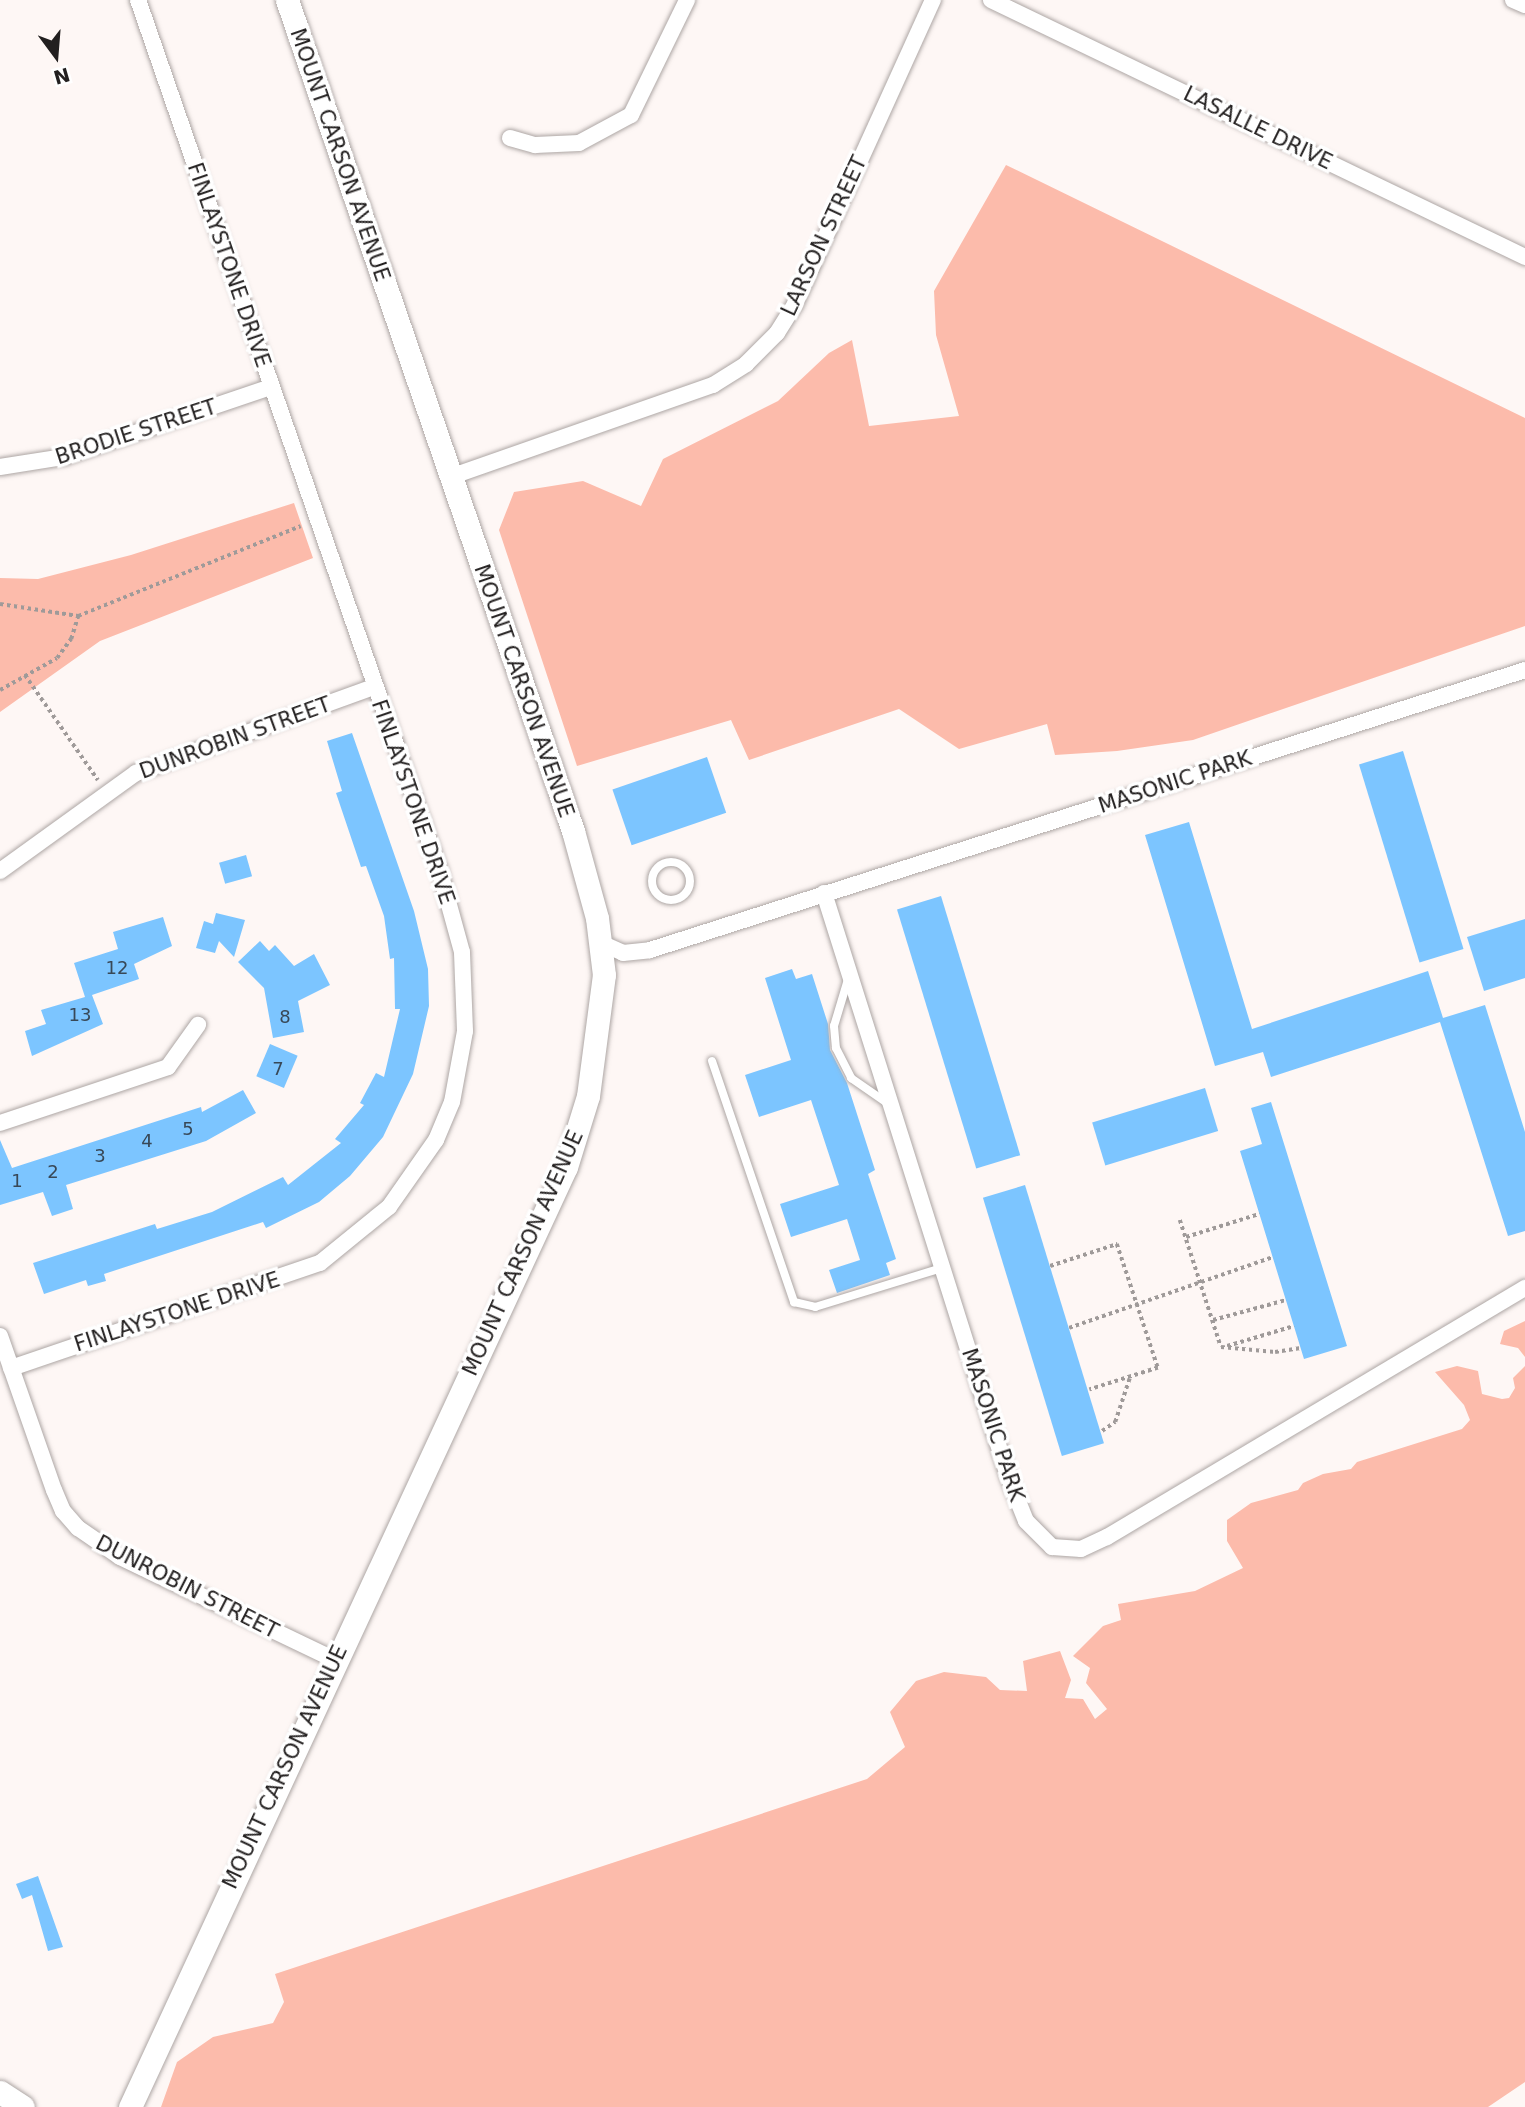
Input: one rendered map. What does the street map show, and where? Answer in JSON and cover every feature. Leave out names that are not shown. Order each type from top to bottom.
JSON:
[{"type":"main road","name":"MOUNT CARSON AVENUE","points":[[130,2107],[335,1660],[566,1167],[593,1064],[604,975],[601,943],[573,831],[287,0]]},
{"type":"main road","points":[[0,2092],[23,2107]]},
{"type":"street","name":"FINLAYSTONE DRIVE","points":[[11,1368],[320,1263],[389,1207],[436,1140],[452,1102],[465,1031],[461,952],[440,872],[373,688],[138,0]]},
{"type":"street","points":[[510,138],[535,145],[579,144],[631,115],[687,0]]},
{"type":"street","name":"LARSON STREET","points":[[450,477],[713,385],[746,364],[777,333],[795,304],[933,0]]},
{"type":"street","name":"LASALLE DRIVE","points":[[991,0],[1525,257]]},
{"type":"street","points":[[1513,0],[1525,5]]},
{"type":"street","name":"BRODIE STREET","points":[[0,467],[64,457],[271,387]]},
{"type":"street","name":"MASONIC PARK","points":[[601,943],[623,953],[650,950],[1525,670]]},
{"type":"street","name":"DUNROBIN STREET","points":[[0,871],[105,791],[166,760],[373,688]]},
{"type":"street","name":"MASONIC PARK","points":[[824,893],[1020,1509],[1043,1541],[1071,1550],[1116,1532],[1525,1288]]},
{"type":"street","points":[[0,1124],[168,1067],[198,1025]]},
{"type":"street","name":"DUNROBIN STREET","points":[[0,1336],[63,1511],[78,1528],[108,1551],[335,1660]]},
{"type":"lane","points":[[665,863],[683,866],[690,876],[686,893],[670,901],[658,895],[652,884],[655,871],[665,863]]},
{"type":"lane","points":[[850,973],[834,1026],[836,1048],[851,1078],[891,1106]]},
{"type":"lane","points":[[712,1061],[794,1302],[815,1307],[942,1268]]},
{"type":"path","points":[[0,604],[78,616],[316,520]]},
{"type":"path","points":[[0,690],[57,658],[71,639],[78,616]]},
{"type":"path","points":[[25,675],[105,791]]},
{"type":"path","points":[[1186,1237],[1259,1214]]},
{"type":"path","points":[[1181,1220],[1221,1348]]},
{"type":"path","points":[[1050,1266],[1117,1244],[1158,1368],[1089,1390]]},
{"type":"path","points":[[1069,1328],[1273,1257]]},
{"type":"path","points":[[1213,1320],[1286,1300]]},
{"type":"path","points":[[1221,1348],[1294,1326]]},
{"type":"path","points":[[1221,1348],[1275,1352],[1301,1348]]},
{"type":"path","points":[[1102,1431],[1115,1422],[1130,1377]]},
{"type":"shaded area","points":[[1006,165],[1525,418],[1525,626],[1193,740],[1117,751],[1055,755],[1047,724],[959,749],[899,709],[749,760],[731,720],[577,766],[499,530],[514,492],[583,481],[641,506],[663,459],[778,401],[829,353],[852,340],[869,426],[959,416],[936,335],[934,291]]},
{"type":"shaded area","points":[[294,503],[313,558],[100,641],[0,712],[0,578],[38,579],[131,555]]},
{"type":"shaded area","points":[[1525,1321],[1525,1357],[1518,1348],[1500,1344],[1504,1331]]},
{"type":"shaded area","points":[[1457,1366],[1478,1371],[1482,1394],[1502,1399],[1509,1398],[1515,1388],[1513,1378],[1525,1366],[1525,2082],[1488,2107],[161,2107],[177,2062],[213,2037],[273,2023],[284,2002],[275,1974],[867,1779],[905,1747],[890,1712],[916,1681],[944,1672],[986,1677],[1000,1690],[1027,1691],[1023,1661],[1060,1651],[1071,1680],[1065,1698],[1083,1699],[1095,1719],[1107,1709],[1086,1683],[1090,1668],[1073,1656],[1103,1626],[1121,1620],[1118,1604],[1195,1591],[1243,1568],[1227,1541],[1227,1520],[1251,1503],[1298,1490],[1303,1483],[1323,1474],[1351,1469],[1357,1462],[1462,1429],[1470,1420],[1464,1405],[1435,1372]]},
{"type":"building","points":[[352,733],[414,911],[428,969],[429,1006],[413,1074],[383,1137],[350,1176],[319,1202],[266,1228],[263,1222],[104,1274],[106,1281],[88,1286],[86,1280],[44,1294],[33,1263],[155,1224],[157,1229],[212,1212],[283,1177],[288,1185],[341,1143],[335,1139],[364,1105],[360,1103],[376,1073],[384,1077],[400,1009],[395,1009],[394,958],[390,959],[384,916],[366,866],[361,867],[336,793],[342,791],[327,741]]},
{"type":"building","points":[[1403,751],[1464,949],[1420,962],[1359,764]]},
{"type":"building","points":[[707,757],[726,813],[632,845],[612,790]]},
{"type":"building","points":[[1189,822],[1252,1029],[1428,971],[1443,1018],[1485,1005],[1525,1132],[1525,1231],[1508,1236],[1440,1022],[1271,1077],[1263,1052],[1215,1066],[1145,835]]},
{"type":"building","points":[[246,855],[252,876],[225,884],[219,863]]},
{"type":"building","points":[[941,896],[1020,1155],[976,1169],[897,909]]},
{"type":"building","points":[[216,913],[245,920],[234,957],[219,941],[215,953],[196,948],[204,921],[213,924]]},
{"type":"building","points":[[163,917],[172,946],[134,964],[139,979],[92,995],[103,1024],[32,1056],[25,1031],[46,1024],[41,1010],[85,997],[74,963],[118,949],[113,932]]},
{"type":"building","points":[[1525,919],[1525,978],[1484,991],[1467,937]]},
{"type":"building","points":[[260,941],[269,951],[275,945],[294,966],[314,954],[330,985],[298,1001],[304,1032],[273,1038],[264,988],[238,962]]},
{"type":"building","points":[[792,969],[796,979],[812,974],[828,1024],[830,1050],[847,1083],[875,1170],[868,1174],[896,1259],[886,1263],[890,1275],[837,1293],[829,1270],[860,1260],[847,1219],[791,1237],[780,1204],[839,1185],[811,1100],[759,1117],[745,1075],[791,1060],[765,978]]},
{"type":"building","points":[[270,1044],[298,1056],[284,1088],[256,1076]]},
{"type":"building","points":[[1205,1088],[1218,1131],[1105,1166],[1092,1122]]},
{"type":"building","points":[[243,1090],[256,1113],[206,1141],[66,1185],[73,1209],[52,1216],[43,1192],[0,1205],[0,1140],[12,1168],[201,1107],[202,1112]]},
{"type":"building","points":[[1271,1102],[1347,1346],[1304,1359],[1240,1151],[1262,1144],[1251,1108]]},
{"type":"building","points":[[1025,1185],[1104,1443],[1062,1456],[983,1198]]},
{"type":"building","points":[[38,1876],[63,1947],[48,1951],[32,1895],[22,1899],[16,1884]]}]
